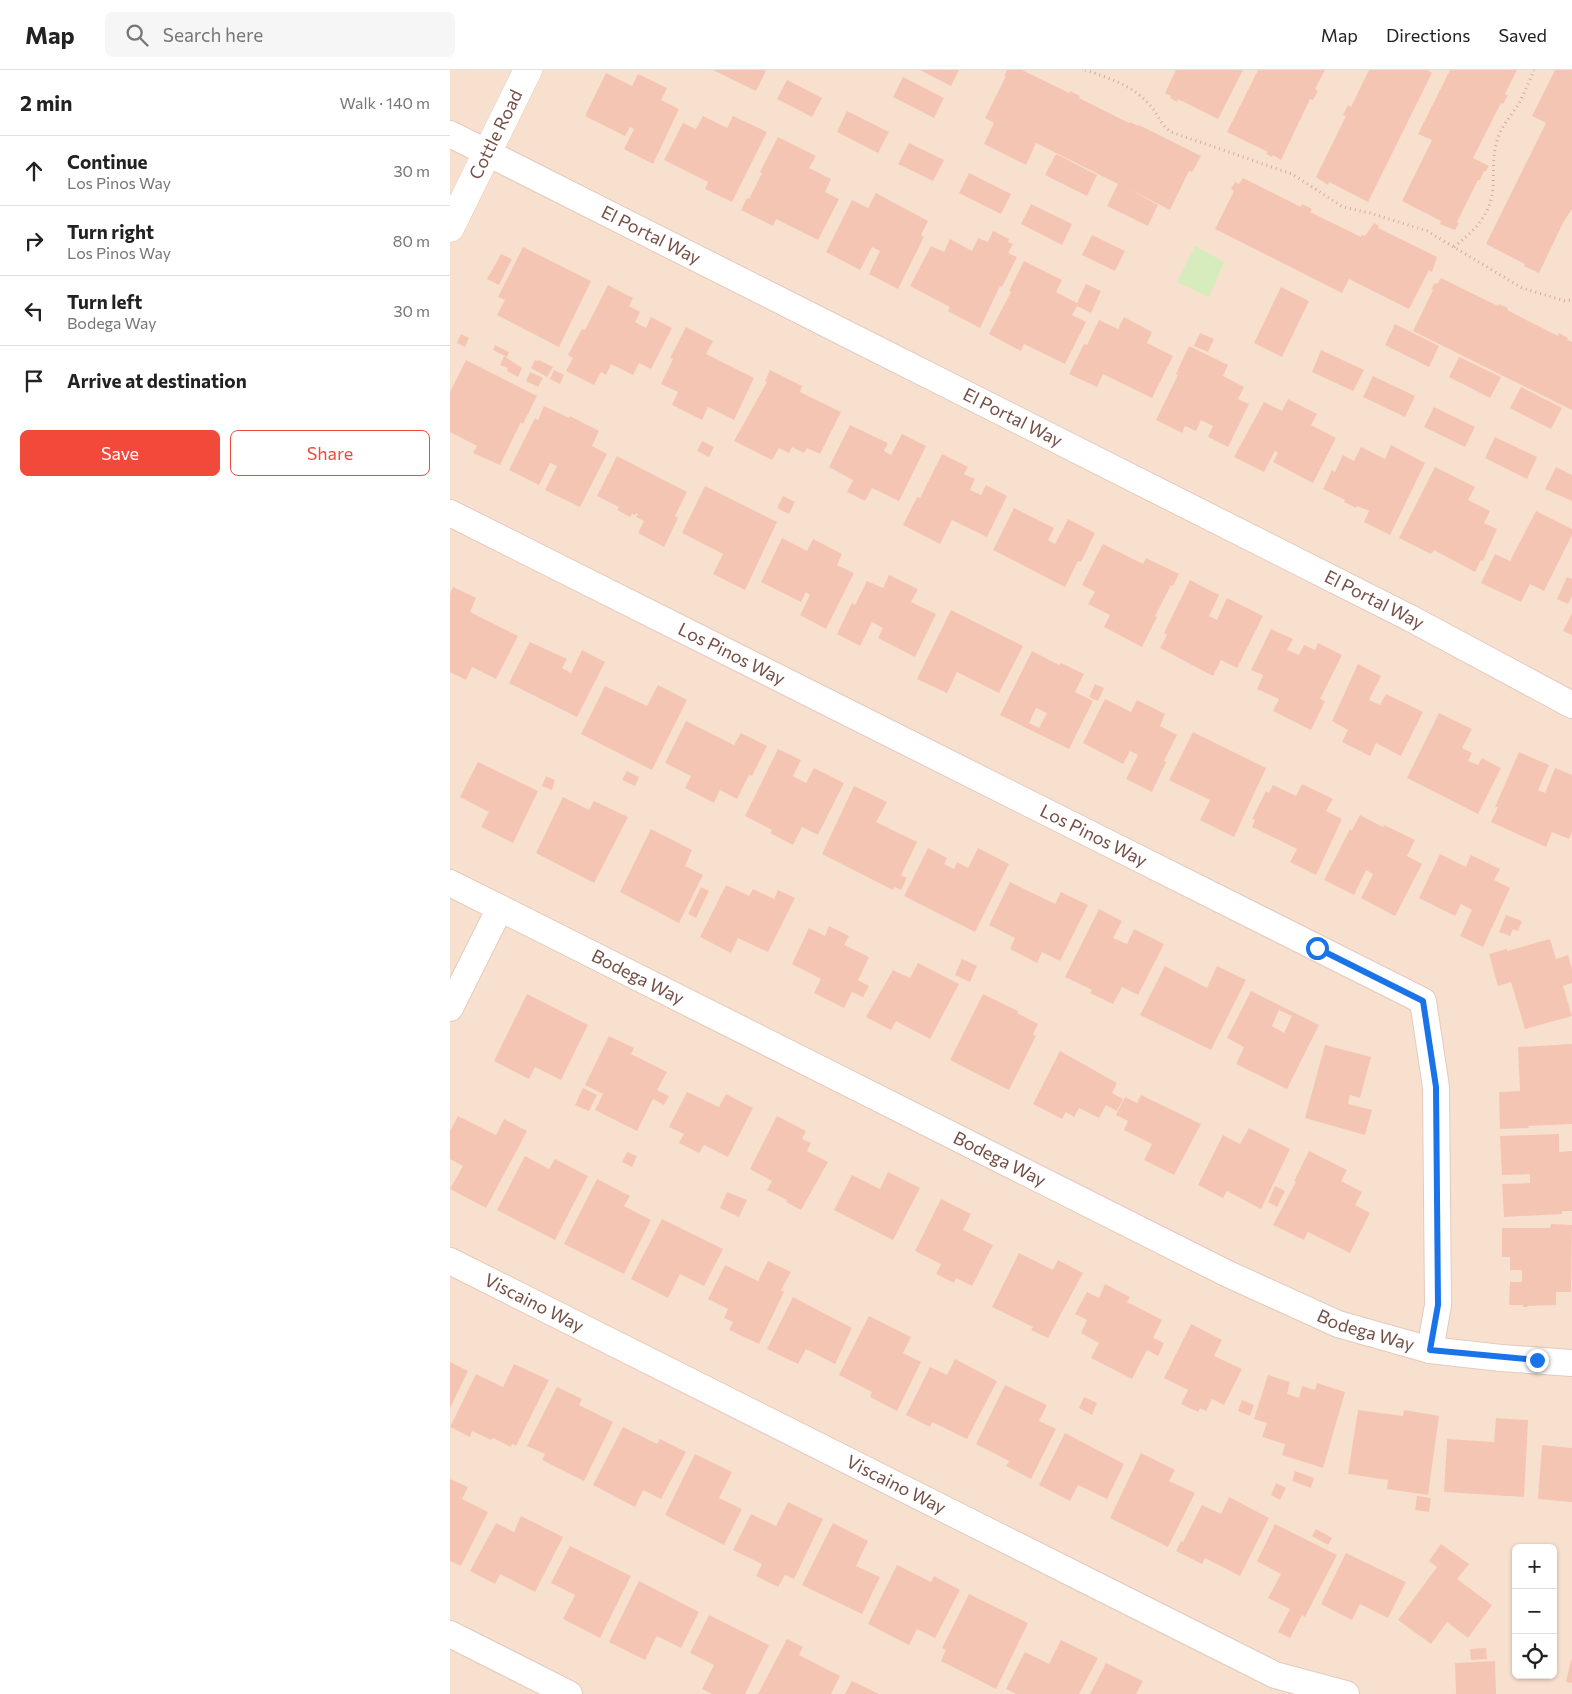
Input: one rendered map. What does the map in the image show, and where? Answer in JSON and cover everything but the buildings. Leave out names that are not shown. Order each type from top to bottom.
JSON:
[{"type":"street","name":"Cottle Road","points":[[450,228],[528,70]]},
{"type":"street","name":"El Portal Way","points":[[450,134],[1410,618],[1572,705]]},
{"type":"street","name":"Los Pinos Way","points":[[450,513],[1423,1001],[1436,1087],[1438,1305],[1430,1350]]},
{"type":"street","name":"Bodega Way","points":[[450,883],[1228,1274],[1338,1324],[1430,1350],[1572,1363]]},
{"type":"street","points":[[450,1008],[500,908]]},
{"type":"street","name":"Viscaino Way","points":[[450,1261],[1275,1675],[1346,1694]]},
{"type":"street","points":[[450,1634],[569,1694]]},
{"type":"path","points":[[1085,70],[1132,88],[1150,106],[1162,124],[1172,132],[1292,174],[1343,207],[1428,231],[1522,288],[1565,301],[1572,300]]},
{"type":"path","points":[[1454,247],[1474,230],[1485,214],[1493,190],[1494,151],[1497,138],[1522,98],[1534,70]]},
{"type":"shaded area","points":[[450,70],[1572,70],[1572,1694],[450,1694]]},
{"type":"green space","points":[[1195,246],[1224,262],[1209,297],[1177,282]]},
{"type":"route","points":[[1317,948],[1423,1001],[1436,1087],[1438,1305],[1430,1350],[1537,1360]]}]
